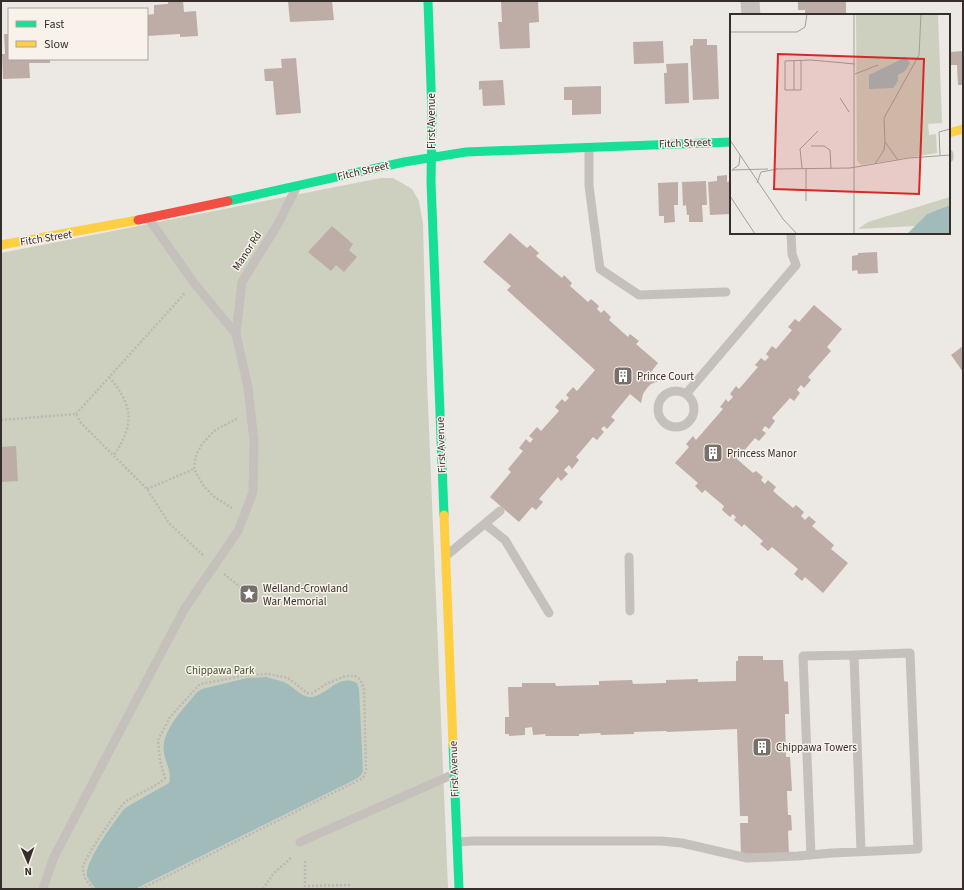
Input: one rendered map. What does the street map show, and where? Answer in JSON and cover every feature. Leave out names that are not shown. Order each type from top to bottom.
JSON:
[{"type":"street","name":"First Avenue","points":[[428,1],[432,115],[431,186],[459,889]]},
{"type":"street","points":[[750,1],[750,14]]},
{"type":"street","points":[[950,133],[963,129]]},
{"type":"street","points":[[950,133],[963,132]]},
{"type":"street","name":"Fitch Street","points":[[1,245],[74,233],[404,162],[466,152],[730,142]]},
{"type":"lane","points":[[589,148],[589,186],[600,269],[639,294],[726,292]]},
{"type":"lane","name":"Manor Rd","points":[[236,334],[242,282],[278,224],[296,186]]},
{"type":"lane","points":[[43,889],[53,859],[112,746],[185,608],[238,531],[253,492],[254,442],[251,412],[248,387],[236,334],[194,282],[147,217]]},
{"type":"lane","points":[[686,394],[796,265],[792,254],[790,234]]},
{"type":"lane","points":[[446,556],[500,511]]},
{"type":"lane","points":[[485,524],[506,540],[549,614]]},
{"type":"lane","points":[[629,557],[630,611]]},
{"type":"lane","points":[[457,842],[661,841],[682,843],[747,858],[811,855],[861,851],[918,849],[910,653],[803,656],[811,855]]},
{"type":"lane","points":[[854,655],[861,851]]},
{"type":"lane","points":[[300,842],[454,774]]},
{"type":"path","points":[[1,420],[76,414],[194,282]]},
{"type":"path","points":[[109,376],[124,395],[129,418],[121,445],[114,455]]},
{"type":"path","points":[[244,515],[213,496],[203,485],[194,469],[196,455],[202,444],[214,431],[251,412]]},
{"type":"path","points":[[76,414],[81,423],[147,488],[169,523],[214,566],[244,590]]},
{"type":"path","points":[[147,488],[194,469]]},
{"type":"path","points":[[93,889],[86,881],[83,867],[92,849],[124,803],[156,786],[165,778],[160,762],[158,740],[170,717],[200,684],[248,675],[269,674],[288,678],[307,693],[312,693],[328,683],[346,676],[354,676],[360,679],[364,689],[366,770],[363,778],[141,889]]},
{"type":"path","points":[[263,889],[273,874],[292,857]]},
{"type":"path","points":[[305,861],[305,886],[348,885],[349,889]]},
{"type":"green space","name":"Chippawa Park","points":[[381,178],[393,178],[412,189],[419,201],[423,224],[427,381],[448,889],[1,889],[1,253]]},
{"type":"water","points":[[266,677],[284,682],[304,696],[308,697],[323,693],[344,681],[357,683],[359,689],[363,771],[361,775],[358,778],[135,889],[96,889],[87,876],[87,870],[90,861],[108,832],[124,809],[169,783],[170,775],[164,753],[164,745],[169,729],[180,713],[197,692],[202,689],[247,678]]},
{"type":"building","points":[[168,1],[183,1],[184,12],[196,11],[198,36],[180,37],[180,34],[148,36],[148,15],[154,14],[154,5],[168,4]]},
{"type":"building","points":[[288,1],[332,1],[334,20],[290,22]]},
{"type":"building","points":[[501,1],[538,1],[539,22],[529,23],[530,48],[500,49],[498,22],[502,22]]},
{"type":"building","points":[[798,1],[846,1],[846,14],[805,14],[805,10],[798,10]]},
{"type":"building","points":[[4,34],[8,34],[8,60],[50,60],[50,63],[29,63],[30,78],[3,79],[2,54],[5,54]]},
{"type":"building","points":[[693,39],[707,39],[707,45],[717,45],[719,99],[693,100],[690,46],[693,45]]},
{"type":"building","points":[[663,41],[664,63],[634,64],[633,42]]},
{"type":"building","points":[[963,51],[963,85],[958,85],[957,65],[951,65],[950,52]]},
{"type":"building","points":[[296,58],[301,113],[276,115],[273,81],[265,81],[264,69],[282,68],[281,59]]},
{"type":"building","points":[[688,63],[689,103],[665,104],[664,73],[667,73],[666,64]]},
{"type":"building","points":[[503,80],[505,105],[483,106],[482,89],[479,90],[479,81]]},
{"type":"building","points":[[601,86],[601,114],[572,115],[572,100],[564,100],[564,87]]},
{"type":"building","points":[[727,175],[727,182],[730,181],[730,214],[710,215],[708,182],[717,181],[717,176]]},
{"type":"building","points":[[706,181],[707,205],[702,205],[703,222],[689,222],[689,215],[687,215],[686,205],[683,206],[682,182]]},
{"type":"building","points":[[678,182],[678,205],[674,205],[675,222],[664,223],[664,216],[659,216],[658,183]]},
{"type":"building","points":[[332,226],[353,244],[349,250],[357,257],[344,272],[336,265],[331,271],[308,252]]},
{"type":"building","name":"Prince Court","points":[[510,233],[527,248],[530,245],[539,253],[536,256],[562,278],[564,275],[572,283],[570,286],[588,302],[591,299],[599,306],[597,309],[601,313],[604,310],[611,317],[609,320],[628,337],[630,334],[639,341],[636,344],[658,363],[651,372],[661,380],[651,384],[647,388],[643,394],[641,403],[630,394],[611,417],[615,420],[607,429],[604,426],[601,429],[604,432],[597,440],[593,437],[576,457],[579,460],[572,469],[569,465],[564,470],[568,474],[561,481],[558,477],[539,499],[543,502],[536,510],[532,507],[519,522],[490,497],[511,472],[508,469],[523,451],[519,448],[526,439],[530,443],[533,439],[529,436],[537,427],[541,431],[559,411],[555,407],[562,399],[565,402],[569,398],[566,395],[573,387],[577,391],[595,370],[507,290],[511,286],[483,262]]},
{"type":"building","points":[[877,252],[878,273],[858,274],[857,270],[852,271],[852,256],[858,255],[858,253]]},
{"type":"building","name":"Princess Manor","points":[[814,305],[842,329],[827,347],[831,351],[808,377],[811,380],[804,388],[801,385],[797,390],[800,393],[794,401],[790,398],[772,418],[775,421],[769,429],[765,426],[762,430],[766,433],[759,441],[755,438],[737,459],[753,473],[756,471],[763,477],[761,480],[765,484],[768,480],[776,487],[773,491],[793,508],[796,505],[804,512],[801,516],[805,520],[809,516],[816,522],[812,526],[834,545],[831,549],[848,563],[823,593],[805,577],[802,581],[794,574],[798,569],[772,547],[768,551],[760,544],[763,541],[744,524],[742,527],[734,520],[736,517],[733,514],[730,517],[722,510],[724,506],[705,490],[702,493],[695,486],[698,483],[675,463],[689,447],[686,444],[693,436],[696,440],[723,409],[720,407],[726,399],[728,402],[733,397],[730,394],[736,386],[739,389],[758,367],[755,365],[761,358],[765,361],[769,357],[766,354],[772,346],[776,349],[792,330],[788,327],[795,319],[799,322]]},
{"type":"building","points":[[963,346],[963,372],[951,355]]},
{"type":"building","points":[[16,446],[18,481],[2,482],[1,447]]},
{"type":"building","name":"Chippawa Towers","points":[[738,656],[763,656],[763,660],[783,660],[784,681],[788,682],[789,714],[785,714],[786,757],[790,757],[792,791],[787,791],[788,815],[791,815],[792,830],[788,831],[789,854],[741,855],[740,823],[748,823],[748,816],[740,816],[737,729],[634,732],[634,734],[601,735],[600,733],[579,734],[579,736],[545,736],[546,734],[533,735],[532,727],[525,728],[525,735],[509,736],[509,734],[505,734],[505,717],[509,717],[508,687],[522,687],[522,683],[555,683],[556,686],[599,685],[599,681],[632,680],[633,684],[666,683],[666,680],[698,679],[698,682],[736,681],[736,661],[738,661]]},
{"type":"traffic: fast","points":[[428,1],[432,115],[431,182],[444,515]]},
{"type":"traffic: fast","points":[[228,201],[404,162],[466,152],[730,142]]},
{"type":"traffic: fast","points":[[453,745],[459,889]]},
{"type":"traffic: slow","points":[[950,133],[963,129]]},
{"type":"traffic: slow","points":[[1,245],[138,220]]},
{"type":"traffic: slow","points":[[444,515],[453,745]]},
{"type":"traffic: jam","points":[[138,220],[228,201]]},
{"type":"place","name":"Prince Court","points":[[623,376]]},
{"type":"place","name":"Princess Manor","points":[[713,453]]},
{"type":"place","name":"Welland-Crowland War Memorial","points":[[249,594]]},
{"type":"place","name":"Chippawa Towers","points":[[762,747]]}]
